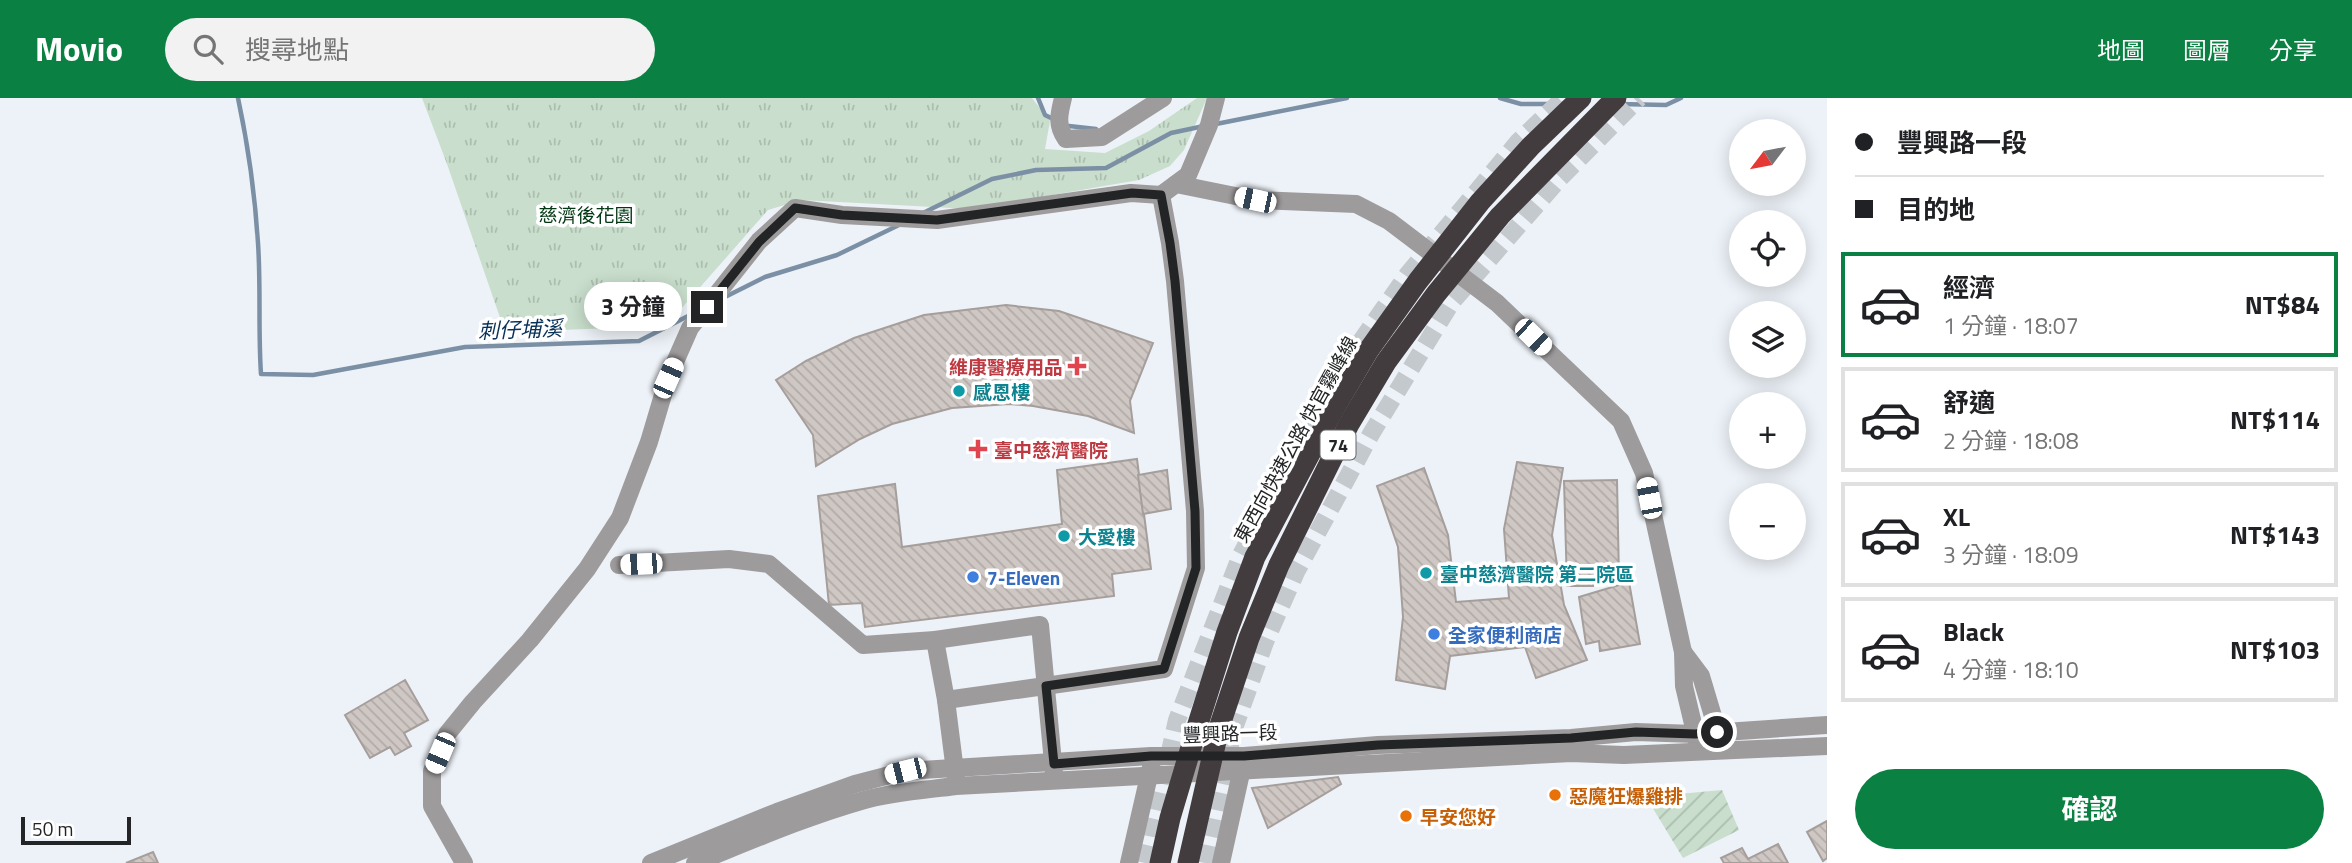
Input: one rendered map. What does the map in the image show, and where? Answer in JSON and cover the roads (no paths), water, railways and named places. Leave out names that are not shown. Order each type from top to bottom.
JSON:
[{"type":"highway","name":"東西向快速公路 快官霧峰線","points":[[1160,863],[1170,818],[1198,724],[1227,632],[1255,557],[1331,414],[1368,351],[1480,202],[1531,146],[1581,98]]},
{"type":"highway","name":"東西向快速公路 快官霧峰線","points":[[1188,863],[1219,728],[1249,638],[1279,565],[1349,424],[1386,362],[1483,235],[1616,98]]},
{"type":"street","points":[[1063,98],[1058,118],[1059,130],[1066,139],[1102,136],[1163,98]]},
{"type":"street","points":[[464,863],[432,806],[432,771],[447,734],[530,640],[587,569],[620,518],[649,442],[668,378],[690,328],[759,242],[795,208],[842,215],[937,220],[1132,193],[1161,195],[1188,175],[1209,125],[1216,98]]},
{"type":"street","points":[[1176,184],[1255,200],[1356,204],[1389,221],[1497,303],[1621,421],[1644,473],[1683,652],[1684,686],[1700,752]]},
{"type":"street","points":[[946,700],[1164,669],[1196,568],[1195,511],[1175,281],[1161,195]]},
{"type":"street","points":[[619,565],[729,559],[769,564],[863,645],[935,640],[1040,625],[1054,772]]},
{"type":"street","points":[[935,640],[956,777]]},
{"type":"street","points":[[1683,652],[1701,676],[1723,750]]},
{"type":"street","name":"豐興路一段","points":[[651,863],[855,784],[905,771],[956,777],[1054,772],[1150,776],[1378,745],[1571,738],[1636,732],[1695,734],[1827,725]]},
{"type":"street","name":"豐興路一段","points":[[1054,772],[1151,756],[1242,764],[1571,753],[1624,755],[1827,746]]},
{"type":"street","points":[[1129,863],[1150,776],[1151,756]]},
{"type":"street","points":[[1221,863],[1242,764]]},
{"type":"street","name":"豐興路一段","points":[[695,863],[863,800],[909,792],[956,777]]},
{"type":"waterway","name":"刺仔埔溪","points":[[238,98],[251,170],[257,225],[261,374],[313,375],[465,347],[639,341],[694,313]]},
{"type":"waterway","points":[[1038,98],[1045,115],[1053,119]]},
{"type":"waterway","name":"刺仔埔溪","points":[[1216,124],[1347,98]]},
{"type":"waterway","name":"刺仔埔溪","points":[[1500,98],[1521,104],[1565,104]]},
{"type":"waterway","name":"刺仔埔溪","points":[[1619,104],[1666,105],[1681,98]]},
{"type":"waterway","points":[[1069,126],[1096,129]]},
{"type":"waterway","name":"刺仔埔溪","points":[[923,213],[992,179],[1036,170],[1106,168],[1171,133],[1204,126]]},
{"type":"waterway","name":"刺仔埔溪","points":[[721,299],[765,277],[837,255],[899,225]]},
{"type":"tunnel","points":[[1145,863],[1177,720],[1241,555],[1287,469],[1359,344],[1408,274],[1518,142],[1564,98]]},
{"type":"tunnel","points":[[1205,863],[1233,731],[1265,642],[1296,572],[1371,434],[1451,303],[1560,178],[1639,98]]},
{"type":"place","name":"維康醫療用品","points":[[1077,366]]},
{"type":"place","name":"感恩樓","points":[[959,391]]},
{"type":"place","name":"臺中慈濟醫院","points":[[978,449]]},
{"type":"place","name":"大愛樓","points":[[1064,536]]},
{"type":"place","name":"臺中慈濟醫院 第二院區","points":[[1426,573]]},
{"type":"place","name":"7-Eleven","points":[[973,577]]},
{"type":"place","name":"全家便利商店","points":[[1434,634]]},
{"type":"place","name":"惡魔狂爆雞排","points":[[1555,795]]},
{"type":"place","name":"早安您好","points":[[1406,816]]},
{"type":"park label","name":"慈濟後花園","points":[[586,214]]}]
